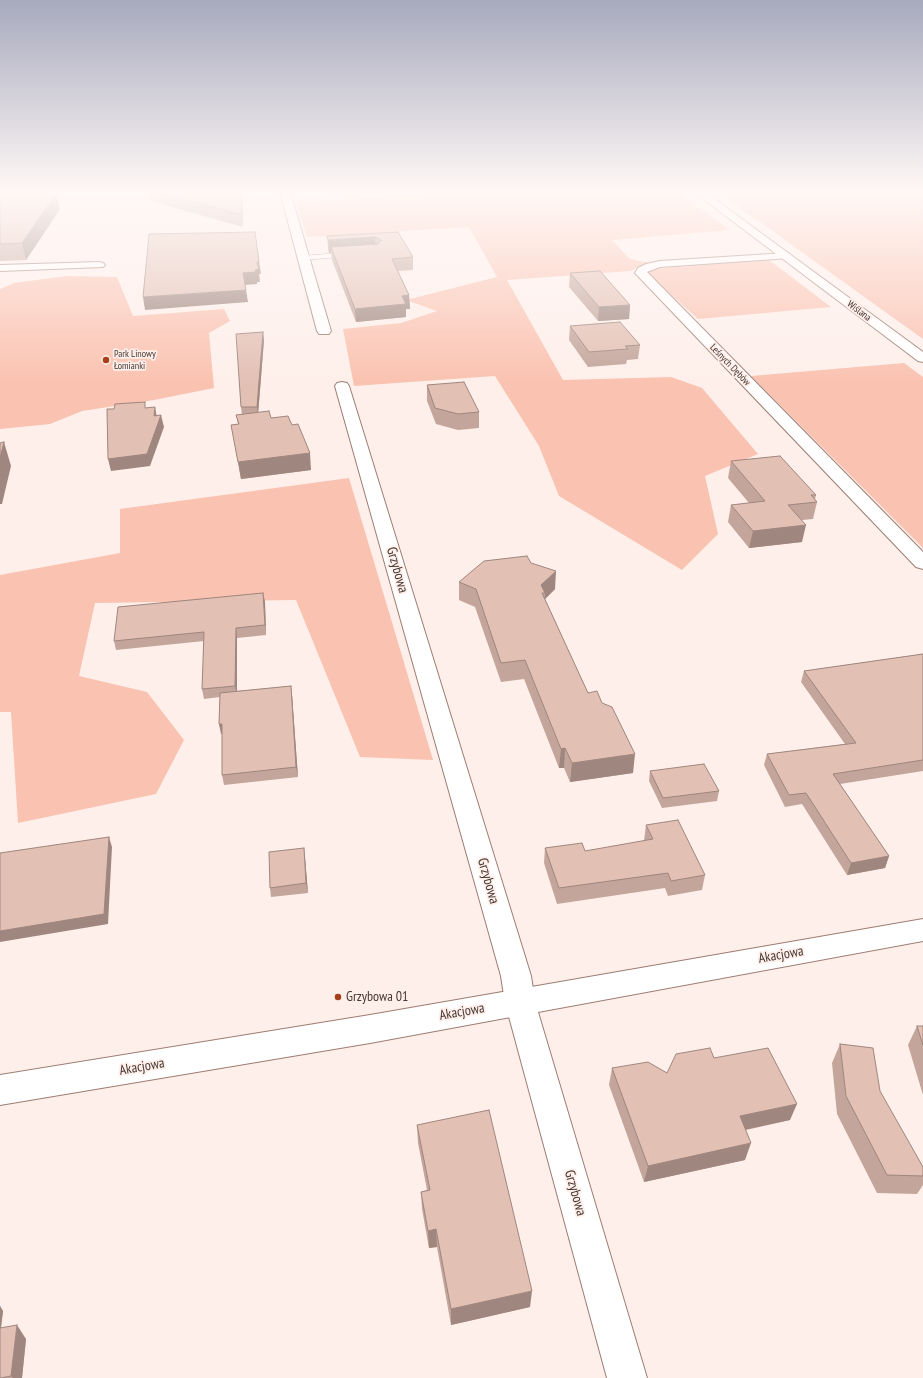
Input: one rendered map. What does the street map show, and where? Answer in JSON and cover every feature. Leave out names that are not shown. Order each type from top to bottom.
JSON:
[{"type":"street","name":"Leśnych Dębów","points":[[781,256],[660,264],[650,266],[642,270],[641,273],[923,563]]},
{"type":"street","name":"Wiślana","points":[[786,256],[923,358]]},
{"type":"street","points":[[302,258],[324,331]]},
{"type":"street","points":[[0,268],[99,265]]},
{"type":"street","name":"Grzybowa","points":[[342,386],[514,968],[520,1002],[627,1378]]},
{"type":"street","name":"Akacjowa","points":[[0,1090],[520,1002],[923,930]]},
{"type":"lane","points":[[302,258],[327,256]]},
{"type":"shaded area","points":[[485,256],[627,256],[630,259],[649,263],[630,271],[507,280],[563,380],[671,377],[702,388],[758,454],[705,476],[718,534],[682,570],[559,496],[539,446],[495,376],[354,386],[343,329],[401,323],[437,311],[406,300],[497,277]]},
{"type":"shaded area","points":[[808,256],[923,256],[923,339]]},
{"type":"shaded area","points":[[769,260],[831,307],[698,319],[646,272],[652,269]]},
{"type":"shaded area","name":"Park Linowy Łomianki","points":[[67,276],[117,277],[133,316],[224,309],[230,321],[209,333],[214,388],[154,400],[82,411],[50,424],[0,429],[0,289],[14,283]]},
{"type":"shaded area","points":[[904,363],[923,377],[923,548],[751,376]]},
{"type":"shaded area","points":[[349,478],[433,760],[360,757],[296,600],[95,603],[79,676],[147,692],[184,740],[156,794],[18,823],[11,712],[0,712],[0,575],[120,553],[120,509]]},
{"type":"building","points":[[147,256],[258,256],[259,261],[257,262],[259,269],[255,270],[256,272],[243,273],[246,290],[143,297]]},
{"type":"building","points":[[335,256],[413,256],[392,259],[409,295],[402,296],[406,304],[355,309]]},
{"type":"building","points":[[600,271],[630,305],[599,307],[570,273]]},
{"type":"building","points":[[620,322],[640,345],[625,346],[628,349],[589,352],[570,326]]},
{"type":"building","points":[[263,332],[257,407],[241,407],[236,334]]},
{"type":"building","points":[[464,382],[479,412],[458,414],[435,408],[427,385]]},
{"type":"building","points":[[145,402],[145,408],[155,407],[154,416],[161,415],[147,454],[108,459],[107,409],[114,409],[115,404]]},
{"type":"building","points":[[269,411],[271,418],[288,416],[292,425],[298,424],[310,453],[238,462],[231,425],[239,424],[236,415]]},
{"type":"building","points":[[4,442],[0,458],[0,443]]},
{"type":"building","points":[[780,456],[816,495],[811,495],[817,502],[788,505],[806,525],[753,531],[731,505],[765,501],[731,461]]},
{"type":"building","points":[[527,556],[531,563],[556,571],[541,585],[545,593],[542,593],[588,693],[597,691],[602,703],[612,707],[635,754],[572,763],[565,748],[561,749],[525,660],[501,663],[476,589],[459,582],[484,561]]},
{"type":"building","points":[[263,593],[265,625],[236,628],[235,686],[202,689],[204,632],[114,641],[118,607]]},
{"type":"building","points":[[923,654],[923,760],[833,774],[889,856],[851,863],[806,793],[789,795],[767,754],[856,743],[804,671]]},
{"type":"building","points":[[291,686],[296,767],[222,775],[222,724],[219,724],[220,693]]},
{"type":"building","points":[[704,764],[719,791],[663,798],[650,771]]},
{"type":"building","points":[[678,820],[705,875],[671,881],[668,873],[559,888],[545,848],[582,843],[585,851],[653,839],[646,825]]},
{"type":"building","points":[[109,837],[104,914],[0,931],[0,853]]},
{"type":"building","points":[[304,848],[306,883],[270,888],[269,852]]},
{"type":"building","points":[[917,1026],[923,1026],[923,1045]]},
{"type":"building","points":[[840,1044],[873,1048],[880,1091],[923,1167],[923,1176],[887,1175],[846,1096]]},
{"type":"building","points":[[710,1048],[714,1058],[768,1048],[797,1104],[740,1116],[751,1143],[648,1166],[612,1068],[648,1062],[667,1073],[676,1054]]},
{"type":"building","points":[[489,1110],[532,1291],[451,1309],[436,1229],[428,1231],[421,1192],[430,1190],[417,1125]]},
{"type":"building","points":[[17,1325],[11,1376],[0,1378],[0,1328]]},
{"type":"place","name":"Park Linowy Łomianki","points":[[106,360]]},
{"type":"place","name":"Grzybowa 01","points":[[338,997]]}]
